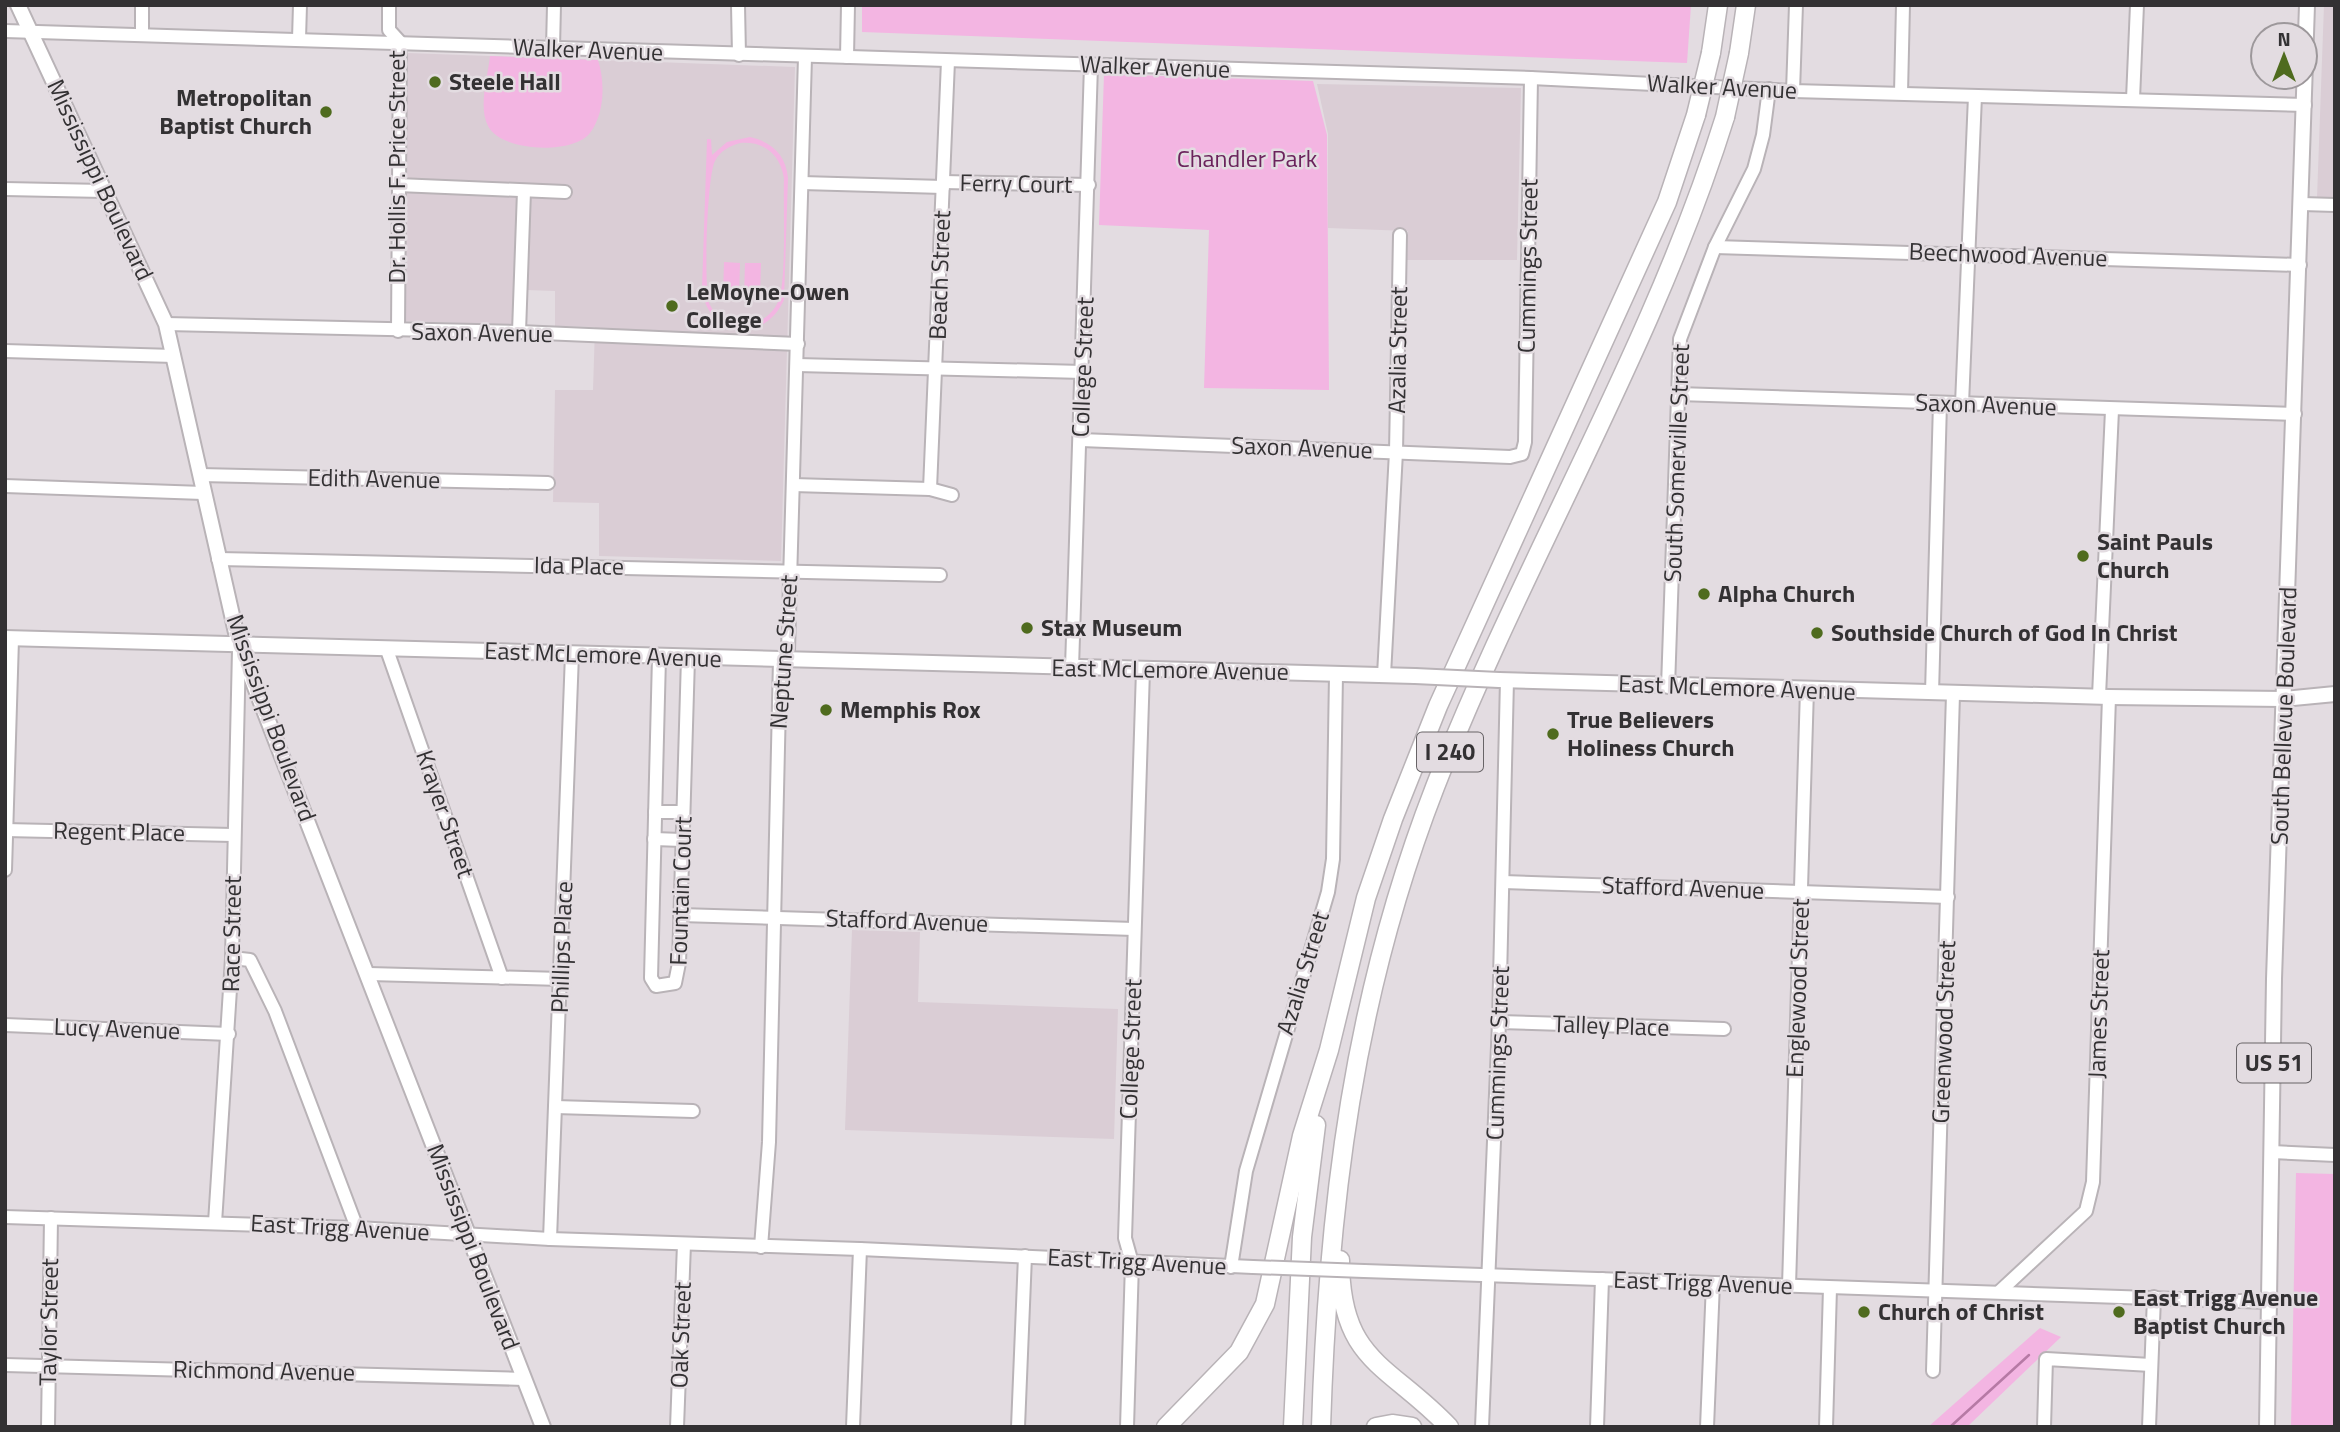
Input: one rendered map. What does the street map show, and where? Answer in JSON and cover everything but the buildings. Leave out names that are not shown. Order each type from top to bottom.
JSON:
[{"type":"highway","name":"I 240","points":[[1293,1427],[1302,1237],[1326,1059],[1366,898],[1425,735],[1655,229],[1696,115],[1711,53],[1718,5]]},
{"type":"highway","name":"I 240","points":[[1321,1427],[1326,1305],[1348,1101],[1363,1024],[1385,940],[1420,827],[1496,647],[1686,230],[1725,117],[1746,5]]},
{"type":"highway","points":[[1166,1427],[1239,1352],[1263,1311],[1271,1289],[1302,1136],[1326,1059]]},
{"type":"highway","points":[[1334,1214],[1340,1253],[1342,1304],[1350,1327],[1373,1360],[1449,1427]]},
{"type":"highway","points":[[1376,1427],[1392,1424],[1412,1427]]},
{"type":"main road","name":"Mississippi Boulevard","points":[[18,5],[166,324],[239,646],[369,974],[543,1427]]},
{"type":"main road","name":"South Bellevue Boulevard","points":[[2267,1427],[2283,699],[2295,414],[2307,5]]},
{"type":"main road","name":"East McLemore Avenue","points":[[9,639],[1415,676],[1668,687],[1954,694],[2283,699],[2335,694]]},
{"type":"street","points":[[142,5],[142,34]]},
{"type":"street","points":[[299,39],[300,5]]},
{"type":"street","name":"Dr. Hollis F. Price Street","points":[[390,5],[389,30],[400,43],[398,331]]},
{"type":"street","points":[[553,48],[554,5]]},
{"type":"street","points":[[738,5],[739,55]]},
{"type":"street","points":[[847,57],[848,5]]},
{"type":"street","points":[[1793,91],[1796,5]]},
{"type":"street","points":[[1901,93],[1903,5]]},
{"type":"street","points":[[2133,99],[2137,5]]},
{"type":"street","name":"Walker Avenue","points":[[5,31],[1531,78],[1793,91],[2305,105]]},
{"type":"street","name":"Neptune Street","points":[[761,1247],[769,1142],[780,660],[788,651],[806,57]]},
{"type":"street","name":"Beach Street","points":[[930,489],[948,61]]},
{"type":"street","name":"College Street","points":[[1072,668],[1091,65]]},
{"type":"street","name":"Cummings Street","points":[[1522,454],[1525,442],[1531,78]]},
{"type":"street","name":"South Somerville Street","points":[[1668,687],[1680,339],[1715,247],[1754,169],[1763,135],[1769,89]]},
{"type":"street","points":[[1962,404],[1975,96]]},
{"type":"street","name":"Ferry Court","points":[[802,183],[1089,185]]},
{"type":"street","points":[[398,185],[565,192]]},
{"type":"street","points":[[5,188],[104,191]]},
{"type":"street","points":[[519,332],[524,191]]},
{"type":"street","points":[[2302,204],[2335,205]]},
{"type":"street","name":"Azalia Street","points":[[1384,676],[1396,452],[1400,235]]},
{"type":"street","name":"Beechwood Avenue","points":[[1715,247],[2300,265]]},
{"type":"street","name":"Saxon Avenue","points":[[166,324],[519,332],[798,344]]},
{"type":"street","points":[[5,351],[174,356]]},
{"type":"street","points":[[797,365],[1083,372]]},
{"type":"street","name":"Saxon Avenue","points":[[1678,394],[2295,414]]},
{"type":"street","points":[[1932,693],[1940,403]]},
{"type":"street","name":"James Street","points":[[2000,1293],[2086,1211],[2093,1182],[2112,410]]},
{"type":"street","name":"Saxon Avenue","points":[[1081,440],[1510,457],[1522,454]]},
{"type":"street","name":"Edith Avenue","points":[[200,475],[548,483]]},
{"type":"street","points":[[793,485],[930,489],[952,495]]},
{"type":"street","points":[[5,486],[203,493]]},
{"type":"street","name":"Ida Place","points":[[218,559],[940,575]]},
{"type":"street","points":[[5,870],[9,639]]},
{"type":"street","name":"Race Street","points":[[215,1223],[229,1034],[239,646]]},
{"type":"street","name":"Krayer Street","points":[[387,650],[502,978]]},
{"type":"street","name":"Phillips Place","points":[[550,1239],[572,654]]},
{"type":"street","name":"Fountain Court","points":[[659,657],[651,978],[656,986],[675,984],[678,977],[688,658]]},
{"type":"street","name":"College Street","points":[[1127,1427],[1132,1263],[1125,1238],[1143,670]]},
{"type":"street","name":"Azalia Street","points":[[1231,1267],[1246,1171],[1270,1079],[1328,892],[1333,859],[1336,675]]},
{"type":"street","name":"Cummings Street","points":[[1482,1427],[1490,1277],[1503,882],[1503,680]]},
{"type":"street","name":"Englewood Street","points":[[1789,1286],[1807,689]]},
{"type":"street","name":"Greenwood Street","points":[[1933,1371],[1954,694]]},
{"type":"street","points":[[655,811],[683,813]]},
{"type":"street","name":"Regent Place","points":[[6,830],[233,835]]},
{"type":"street","points":[[654,839],[682,840]]},
{"type":"street","name":"Stafford Avenue","points":[[1503,882],[1948,897]]},
{"type":"street","name":"Stafford Avenue","points":[[680,915],[1134,929]]},
{"type":"street","points":[[232,958],[250,960],[263,987],[357,1228]]},
{"type":"street","points":[[369,974],[561,979]]},
{"type":"street","name":"Talley Place","points":[[1499,1022],[1724,1029]]},
{"type":"street","name":"Lucy Avenue","points":[[5,1025],[229,1034]]},
{"type":"street","points":[[555,1107],[693,1111]]},
{"type":"street","points":[[2272,1152],[2335,1155]]},
{"type":"street","name":"East Trigg Avenue","points":[[5,1217],[357,1228],[550,1239],[860,1249],[1490,1277],[2269,1302]]},
{"type":"street","name":"Taylor Street","points":[[48,1427],[51,1218]]},
{"type":"street","name":"Oak Street","points":[[677,1427],[684,1244]]},
{"type":"street","points":[[853,1427],[860,1249]]},
{"type":"street","points":[[1018,1427],[1025,1256]]},
{"type":"street","points":[[1597,1427],[1602,1279]]},
{"type":"street","points":[[1707,1427],[1713,1283]]},
{"type":"street","points":[[1826,1427],[1830,1288]]},
{"type":"street","points":[[2149,1427],[2154,1297]]},
{"type":"street","points":[[2043,1427],[2046,1359],[2151,1365]]},
{"type":"street","name":"Richmond Avenue","points":[[5,1365],[524,1379]]},
{"type":"shaded area","points":[[2324,5],[2335,5],[2335,198],[2317,198]]},
{"type":"shaded area","name":"LeMoyne-Owen College","points":[[408,53],[795,67],[781,561],[599,556],[599,503],[553,502],[555,390],[593,390],[595,327],[555,326],[555,291],[526,290],[525,325],[403,321]]},
{"type":"shaded area","points":[[1317,84],[1521,88],[1517,260],[1407,260],[1408,231],[1328,228],[1328,134]]},
{"type":"shaded area","points":[[852,930],[920,932],[918,1002],[1118,1009],[1114,1139],[845,1130]]},
{"type":"green space","points":[[862,5],[1691,5],[1687,63],[862,32]]},
{"type":"green space","points":[[490,56],[598,60],[602,78],[601,107],[590,133],[569,145],[538,148],[507,141],[495,135],[488,126],[484,110]]},
{"type":"green space","name":"Chandler Park","points":[[1104,74],[1313,81],[1327,135],[1329,390],[1204,388],[1209,230],[1099,225]]},
{"type":"green space","points":[[750,137],[765,142],[781,156],[787,170],[784,300],[764,324],[751,329],[725,326],[715,318],[706,305],[702,289],[707,139],[711,139],[712,155],[727,142]],"holes":[[[749,143],[770,151],[782,170],[784,242],[783,278],[778,302],[764,318],[745,325],[725,321],[716,315],[710,305],[707,233],[715,161],[719,154],[729,147]]]},
{"type":"green space","points":[[724,262],[740,263],[739,297],[723,296]]},
{"type":"green space","points":[[745,263],[761,263],[760,297],[744,297]]},
{"type":"green space","points":[[2296,1173],[2335,1174],[2335,1427],[2291,1427]]},
{"type":"green space","points":[[2040,1328],[2061,1337],[1967,1427],[1928,1427]]},
{"type":"waterway","points":[[1950,1427],[2029,1355]]},
{"type":"place","name":"Steele Hall","points":[[435,82]]},
{"type":"place","name":"Metropolitan Baptist Church","points":[[326,112]]},
{"type":"place","name":"LeMoyne-Owen College","points":[[672,306]]},
{"type":"place","name":"Saint Pauls Church","points":[[2083,556]]},
{"type":"place","name":"Alpha Church","points":[[1704,594]]},
{"type":"place","name":"Stax Museum","points":[[1027,628]]},
{"type":"place","name":"Southside Church of God In Christ","points":[[1817,633]]},
{"type":"place","name":"Memphis Rox","points":[[826,710]]},
{"type":"place","name":"True Believers Holiness Church","points":[[1553,734]]},
{"type":"place","name":"Church of Christ","points":[[1864,1312]]},
{"type":"place","name":"East Trigg Avenue Baptist Church","points":[[2119,1312]]}]
